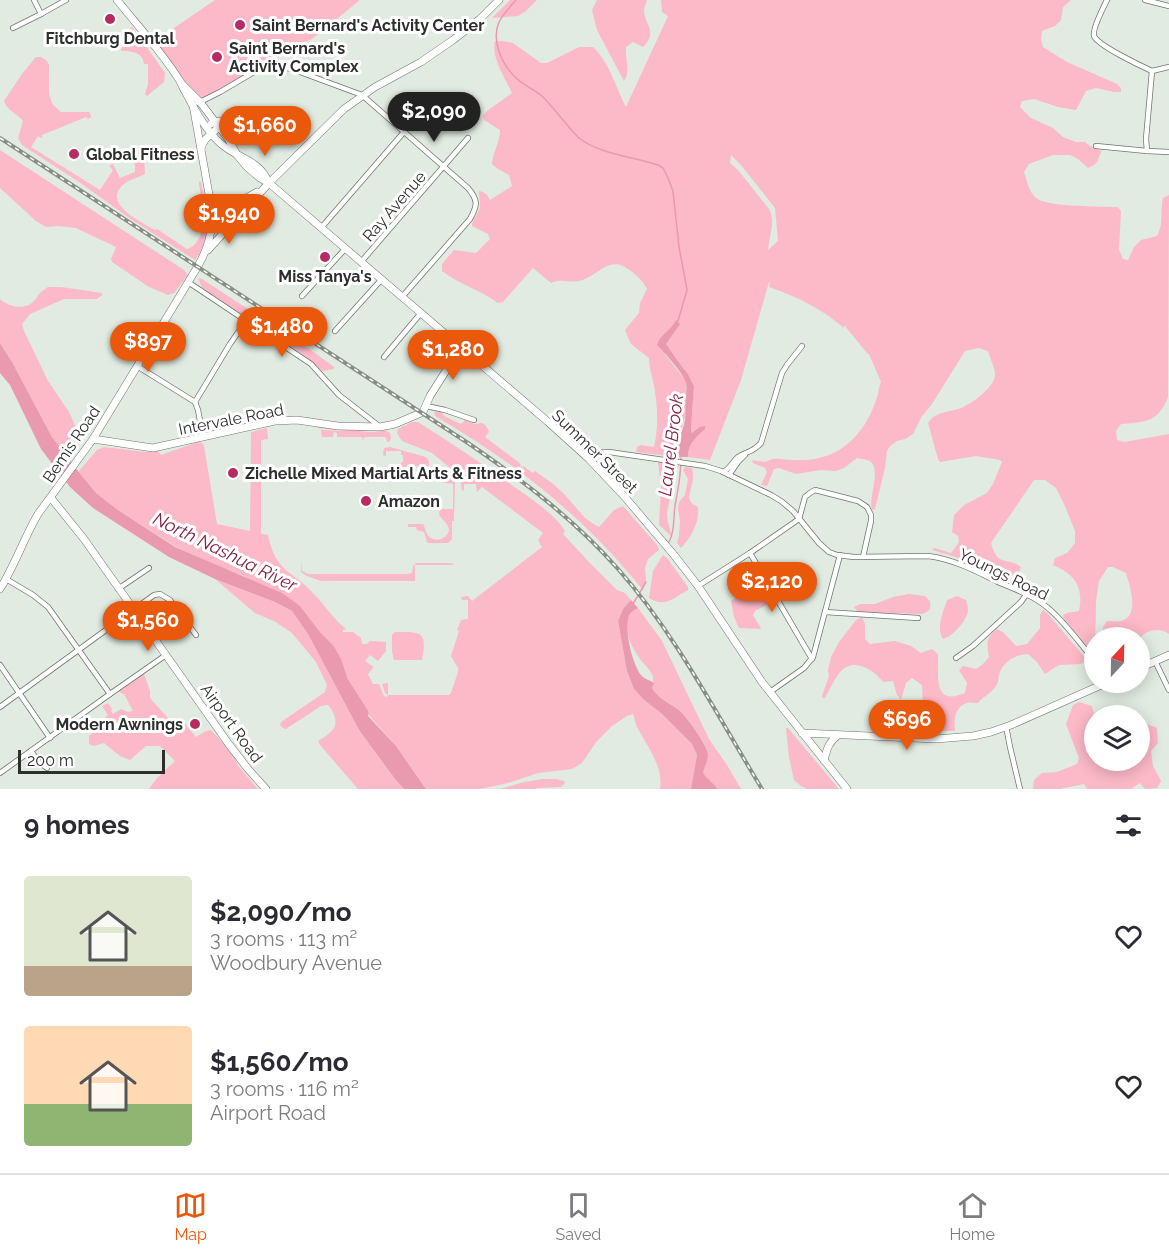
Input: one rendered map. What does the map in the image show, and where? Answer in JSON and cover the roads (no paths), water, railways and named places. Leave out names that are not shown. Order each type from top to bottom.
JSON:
[{"type":"main road","points":[[117,0],[152,43],[213,128],[200,145]]},
{"type":"main road","points":[[204,254],[332,119],[362,95],[445,46],[480,19],[499,0]]},
{"type":"main road","name":"Bemis Road","points":[[0,589],[38,514],[93,440],[204,254],[212,230],[211,207],[200,145],[197,104]]},
{"type":"main road","name":"Summer Street","points":[[213,128],[232,144],[237,155],[260,178],[269,183],[422,313],[589,459],[674,555],[698,586],[770,692],[847,789]]},
{"type":"main road","points":[[211,207],[242,201],[269,183]]},
{"type":"main road","points":[[426,406],[461,347]]},
{"type":"main road","name":"Intervale Road","points":[[93,440],[153,448],[282,420],[338,426],[380,427],[421,413],[426,406]]},
{"type":"main road","name":"Airport Road","points":[[51,498],[84,539],[241,759],[266,789]]},
{"type":"main road","points":[[1150,663],[1169,655]]},
{"type":"main road","points":[[802,733],[936,739],[979,735],[1006,726],[1084,692]]},
{"type":"main road","points":[[824,760],[831,740],[837,736]]},
{"type":"street","points":[[34,0],[41,14]]},
{"type":"street","points":[[14,28],[66,0]]},
{"type":"street","points":[[1107,0],[1095,28],[1095,39],[1152,71],[1169,68]]},
{"type":"street","points":[[1144,0],[1169,6]]},
{"type":"street","points":[[197,104],[256,70],[274,66],[291,69],[362,95],[444,166],[474,195],[475,211],[402,297]]},
{"type":"street","points":[[1147,151],[1152,71]]},
{"type":"street","points":[[321,228],[404,132]]},
{"type":"street","name":"Ray Avenue","points":[[361,262],[468,138]]},
{"type":"street","points":[[1096,146],[1169,152]]},
{"type":"street","points":[[302,296],[345,249]]},
{"type":"street","points":[[335,332],[381,280]]},
{"type":"street","points":[[188,282],[311,364],[339,395],[380,427]]},
{"type":"street","points":[[384,357],[422,313]]},
{"type":"street","points":[[195,402],[246,321]]},
{"type":"street","points":[[723,472],[739,456],[755,449],[761,443],[782,373],[802,346]]},
{"type":"street","points":[[137,366],[195,402],[198,407],[203,437]]},
{"type":"street","points":[[426,406],[474,420]]},
{"type":"street","name":"Youngs Road","points":[[589,459],[603,452],[705,466],[723,472],[776,498],[789,508],[830,552],[863,557],[914,555],[940,557],[964,566],[1043,605],[1084,648]]},
{"type":"street","points":[[729,476],[747,453]]},
{"type":"street","points":[[698,586],[799,519],[806,497],[815,490],[862,503],[868,509],[871,518],[863,557]]},
{"type":"street","points":[[750,553],[812,659]]},
{"type":"street","points":[[770,692],[802,670],[812,659],[840,555]]},
{"type":"street","points":[[118,589],[149,568]]},
{"type":"street","points":[[6,579],[44,604],[110,694]]},
{"type":"street","points":[[0,707],[154,595],[160,594],[168,599],[196,635]]},
{"type":"street","points":[[956,658],[973,646],[1026,595]]},
{"type":"street","points":[[825,612],[918,618]]},
{"type":"street","points":[[0,773],[166,655]]},
{"type":"street","points":[[1155,661],[1169,690]]},
{"type":"street","points":[[0,664],[50,738]]},
{"type":"street","points":[[1006,726],[1020,789]]},
{"type":"street","points":[[31,751],[47,768]]},
{"type":"water","points":[[676,320],[680,324],[666,344],[694,386],[692,433],[705,426],[691,445],[688,457],[676,457],[668,435],[676,414],[676,438],[682,430],[686,413],[686,383],[678,369],[657,345]]},
{"type":"water","points":[[0,343],[52,437],[96,493],[175,547],[282,593],[300,606],[333,645],[347,677],[347,689],[355,702],[396,746],[426,789],[404,789],[395,779],[359,730],[308,634],[292,611],[169,557],[93,508],[70,487],[41,449],[10,385],[0,373]]},
{"type":"water","points":[[631,600],[638,608],[631,613],[627,627],[632,655],[638,670],[642,676],[654,683],[652,688],[655,693],[681,712],[705,745],[708,755],[703,773],[717,789],[691,789],[697,755],[692,744],[634,689],[627,671],[618,621],[623,609]]},
{"type":"waterway","name":"Laurel Brook","points":[[516,0],[502,16],[496,37],[499,52],[510,72],[542,96],[579,138],[588,144],[607,152],[663,168],[673,191],[679,247],[687,290],[678,321]]},
{"type":"waterway","name":"Laurel Brook","points":[[668,544],[673,530],[681,458]]},
{"type":"waterway","name":"Laurel Brook","points":[[633,604],[646,582]]},
{"type":"waterway","name":"North Nashua River","points":[[341,677],[364,713]]},
{"type":"railway","points":[[0,138],[468,443],[528,486],[584,533],[639,594],[677,647],[762,789]]},
{"type":"place","name":"Fitchburg Dental","points":[[110,19]]},
{"type":"place","name":"Saint Bernard's Activity Center","points":[[240,25]]},
{"type":"place","name":"Saint Bernard's Activity Complex","points":[[217,57]]},
{"type":"place","name":"Global Fitness","points":[[74,154]]},
{"type":"place","name":"Miss Tanya's","points":[[325,257]]},
{"type":"place","name":"Zichelle Mixed Martial Arts & Fitness","points":[[233,473]]},
{"type":"place","name":"Amazon","points":[[366,501]]},
{"type":"place","name":"Modern Awnings","points":[[195,724]]}]
